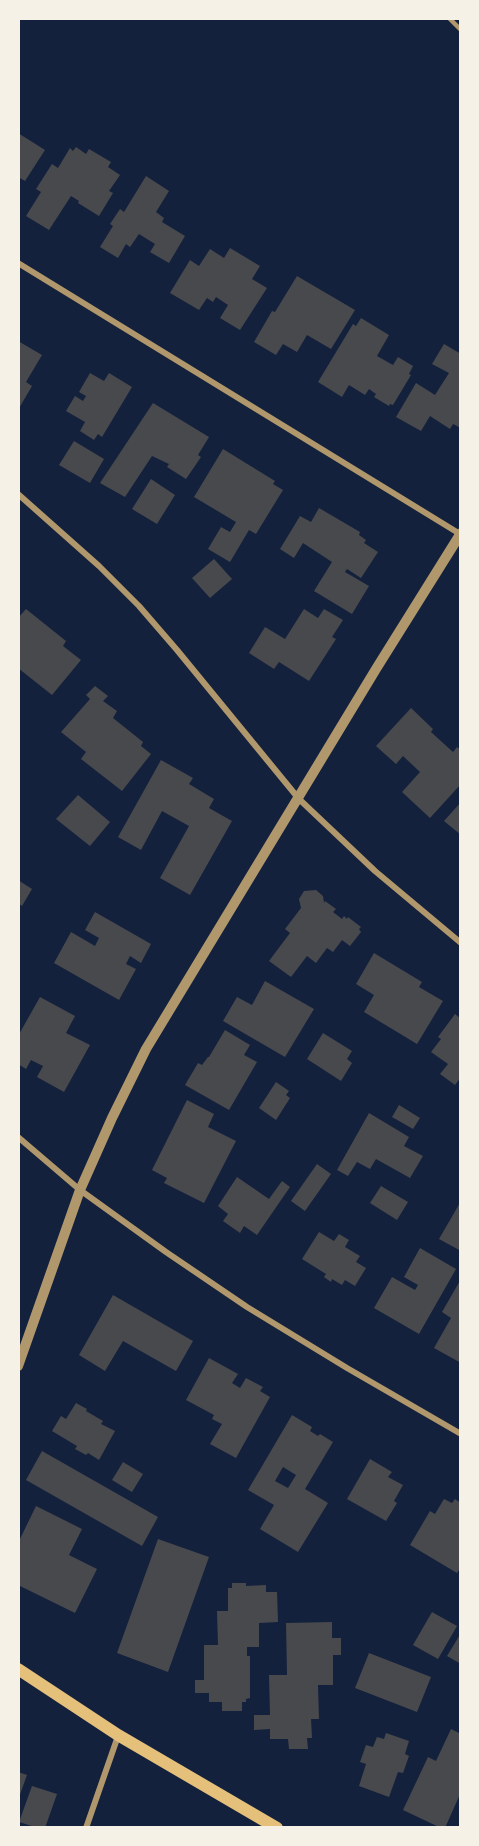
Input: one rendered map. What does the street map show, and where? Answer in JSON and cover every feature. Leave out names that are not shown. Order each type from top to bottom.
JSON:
[{"type":"main road","points":[[18,1669],[118,1735],[277,1828]]},
{"type":"street","points":[[18,263],[461,534],[376,669],[146,1049],[80,1190],[18,1366]]},
{"type":"street","points":[[18,494],[99,566],[139,606],[299,799],[375,871],[461,943]]},
{"type":"street","points":[[18,1137],[80,1190],[166,1252],[347,1368],[461,1434]]},
{"type":"street","points":[[86,1828],[118,1735]]},
{"type":"lane","points":[[449,18],[461,30]]},
{"type":"building","points":[[18,133],[45,150],[25,181],[18,177]]},
{"type":"building","points":[[76,147],[86,154],[89,149],[111,162],[108,167],[120,175],[109,191],[113,193],[99,216],[71,196],[49,230],[26,216],[41,192],[36,189],[52,164],[58,168],[70,148],[73,151]]},
{"type":"building","points":[[146,176],[169,191],[156,212],[164,218],[162,222],[185,236],[169,263],[150,252],[155,244],[139,234],[130,247],[126,244],[118,258],[100,247],[113,226],[110,224],[120,209],[124,212]]},
{"type":"building","points":[[230,248],[260,266],[252,279],[267,288],[240,330],[220,318],[228,305],[216,297],[213,302],[207,298],[199,310],[170,293],[190,260],[199,266],[210,249],[224,258]]},
{"type":"building","points":[[297,276],[355,310],[331,349],[307,335],[297,352],[283,344],[276,355],[254,342],[272,311],[275,312]]},
{"type":"building","points":[[361,318],[389,335],[377,356],[393,365],[398,357],[413,366],[409,374],[411,375],[393,405],[389,406],[374,397],[376,394],[369,389],[365,395],[349,385],[342,397],[318,382],[353,324],[356,326]]},
{"type":"building","points":[[18,341],[42,355],[26,382],[32,386],[18,410]]},
{"type":"building","points":[[444,344],[461,354],[461,428],[453,424],[450,429],[430,416],[421,431],[396,417],[416,383],[435,395],[449,373],[432,364]]},
{"type":"building","points":[[90,373],[104,381],[109,373],[132,387],[102,437],[98,434],[94,440],[80,431],[85,422],[66,411],[75,396],[83,401],[86,396],[79,392]]},
{"type":"building","points":[[153,403],[209,437],[198,455],[201,457],[186,479],[167,467],[169,464],[152,456],[125,497],[100,483]]},
{"type":"building","points":[[74,441],[104,459],[90,483],[59,465]]},
{"type":"building","points":[[223,449],[275,481],[273,484],[283,490],[256,534],[249,530],[230,562],[208,549],[221,527],[230,532],[236,522],[194,497]]},
{"type":"building","points":[[151,479],[175,495],[157,524],[132,509]]},
{"type":"building","points":[[319,508],[360,532],[359,535],[366,540],[364,543],[378,552],[361,578],[347,569],[345,572],[369,586],[352,614],[314,591],[332,562],[303,543],[294,558],[280,549],[300,516],[311,522]]},
{"type":"building","points":[[214,559],[232,579],[210,598],[192,578]]},
{"type":"building","points":[[26,609],[66,641],[63,646],[81,660],[52,695],[18,668],[18,618]]},
{"type":"building","points":[[304,609],[318,618],[324,609],[343,620],[332,637],[336,639],[309,681],[279,662],[274,669],[249,653],[265,627],[285,639]]},
{"type":"building","points":[[95,686],[108,696],[103,701],[117,711],[113,718],[143,742],[141,746],[151,754],[122,791],[81,759],[86,752],[61,732],[90,699],[86,695]]},
{"type":"building","points":[[411,708],[433,729],[431,732],[453,752],[457,747],[461,750],[461,784],[430,818],[402,792],[420,772],[403,756],[396,764],[376,746]]},
{"type":"building","points":[[161,760],[193,778],[189,784],[214,799],[209,808],[232,821],[190,895],[160,878],[189,826],[162,811],[141,850],[118,837]]},
{"type":"building","points":[[78,795],[110,822],[90,846],[56,819]]},
{"type":"building","points":[[461,802],[461,835],[444,821]]},
{"type":"building","points":[[18,880],[32,889],[22,906],[18,903]]},
{"type":"building","points":[[316,890],[323,896],[324,903],[325,901],[336,909],[333,912],[342,919],[344,916],[347,919],[348,917],[361,927],[359,929],[361,932],[350,946],[342,940],[333,952],[327,948],[316,963],[307,956],[291,977],[269,961],[290,933],[285,929],[301,908],[299,899],[304,891]]},
{"type":"building","points":[[95,912],[151,944],[141,963],[130,956],[126,964],[136,969],[119,1000],[54,963],[71,932],[95,946],[99,938],[85,930]]},
{"type":"building","points":[[374,953],[422,982],[419,987],[443,1001],[417,1044],[364,1012],[374,995],[356,984]]},
{"type":"building","points":[[265,981],[314,1009],[285,1057],[223,1021],[237,997],[252,1005]]},
{"type":"building","points":[[40,997],[75,1016],[66,1033],[90,1045],[64,1092],[37,1077],[43,1066],[31,1060],[26,1069],[18,1064],[18,1036]]},
{"type":"building","points":[[455,1014],[461,1019],[461,1077],[455,1085],[440,1074],[448,1064],[431,1052],[441,1039],[438,1037]]},
{"type":"building","points":[[225,1030],[250,1045],[244,1055],[257,1062],[229,1110],[185,1085],[198,1063],[202,1065],[209,1057]]},
{"type":"building","points":[[323,1033],[352,1051],[347,1059],[352,1063],[341,1081],[307,1059]]},
{"type":"building","points":[[276,1082],[289,1091],[286,1095],[290,1098],[276,1120],[259,1108]]},
{"type":"building","points":[[187,1100],[214,1114],[208,1127],[236,1141],[204,1203],[164,1183],[167,1178],[152,1170]]},
{"type":"building","points":[[399,1105],[420,1118],[413,1129],[392,1117]]},
{"type":"building","points":[[369,1113],[409,1137],[404,1146],[423,1156],[410,1178],[376,1159],[370,1169],[357,1162],[348,1176],[337,1170]]},
{"type":"building","points":[[317,1164],[331,1174],[305,1211],[291,1201]]},
{"type":"building","points":[[237,1177],[269,1199],[282,1181],[290,1187],[257,1235],[244,1226],[240,1233],[223,1221],[228,1214],[218,1206]]},
{"type":"building","points":[[381,1186],[408,1202],[397,1220],[370,1203]]},
{"type":"building","points":[[461,1201],[461,1251],[439,1239]]},
{"type":"building","points":[[319,1232],[334,1241],[339,1234],[349,1240],[345,1247],[360,1256],[356,1262],[366,1268],[355,1286],[345,1280],[342,1285],[332,1279],[331,1282],[324,1277],[326,1274],[302,1259]]},
{"type":"building","points":[[420,1248],[456,1269],[419,1334],[374,1308],[392,1277],[415,1290],[418,1285],[404,1277]]},
{"type":"building","points":[[461,1279],[461,1363],[434,1348],[451,1318],[442,1312]]},
{"type":"building","points":[[113,1295],[193,1341],[176,1371],[123,1341],[105,1371],[79,1355]]},
{"type":"building","points":[[209,1358],[238,1374],[232,1383],[240,1388],[246,1378],[263,1387],[260,1391],[270,1397],[236,1458],[210,1444],[222,1424],[212,1419],[214,1415],[186,1400]]},
{"type":"building","points":[[76,1403],[103,1421],[101,1424],[115,1431],[99,1460],[75,1449],[77,1446],[52,1431],[61,1416],[66,1419]]},
{"type":"building","points":[[292,1415],[312,1427],[310,1431],[333,1442],[305,1489],[328,1503],[298,1552],[260,1529],[274,1505],[248,1490]],"holes":[[[283,1467],[296,1475],[288,1488],[275,1481]]]},
{"type":"building","points":[[42,1451],[158,1517],[142,1546],[26,1480]]},
{"type":"building","points":[[370,1459],[392,1472],[388,1477],[403,1485],[394,1501],[397,1503],[386,1521],[347,1499]]},
{"type":"building","points":[[123,1462],[143,1474],[132,1492],[112,1480]]},
{"type":"building","points":[[444,1499],[452,1503],[455,1499],[461,1503],[461,1567],[457,1573],[410,1545],[430,1511],[435,1514]]},
{"type":"building","points":[[36,1506],[82,1529],[69,1555],[97,1569],[75,1613],[18,1585],[18,1543]]},
{"type":"building","points":[[158,1539],[209,1557],[168,1672],[117,1653]]},
{"type":"building","points":[[232,1583],[246,1583],[246,1586],[266,1585],[266,1592],[277,1592],[278,1622],[259,1623],[259,1647],[247,1647],[247,1656],[250,1656],[250,1698],[242,1702],[242,1711],[222,1711],[222,1702],[209,1702],[209,1693],[195,1693],[195,1680],[204,1680],[204,1645],[218,1645],[217,1611],[228,1611],[228,1588],[232,1588]]},
{"type":"building","points":[[432,1612],[457,1626],[438,1659],[413,1645]]},
{"type":"building","points":[[332,1622],[332,1638],[341,1638],[341,1655],[333,1655],[333,1685],[318,1685],[319,1719],[311,1719],[312,1738],[307,1738],[308,1749],[289,1749],[288,1739],[270,1739],[270,1729],[254,1730],[254,1715],[270,1715],[269,1675],[287,1675],[286,1623]]},
{"type":"building","points":[[461,1633],[461,1664],[447,1656]]},
{"type":"building","points":[[369,1653],[431,1677],[417,1712],[355,1688]]},
{"type":"building","points":[[451,1729],[461,1734],[461,1792],[445,1828],[441,1828],[403,1810],[428,1757],[436,1761]]},
{"type":"building","points":[[386,1733],[409,1741],[405,1754],[409,1756],[403,1773],[398,1772],[389,1797],[359,1786],[366,1764],[360,1762],[366,1745],[373,1747],[377,1737],[384,1739]]},
{"type":"building","points":[[18,1772],[27,1775],[18,1800]]},
{"type":"building","points":[[32,1786],[57,1794],[45,1828],[19,1822]]}]
